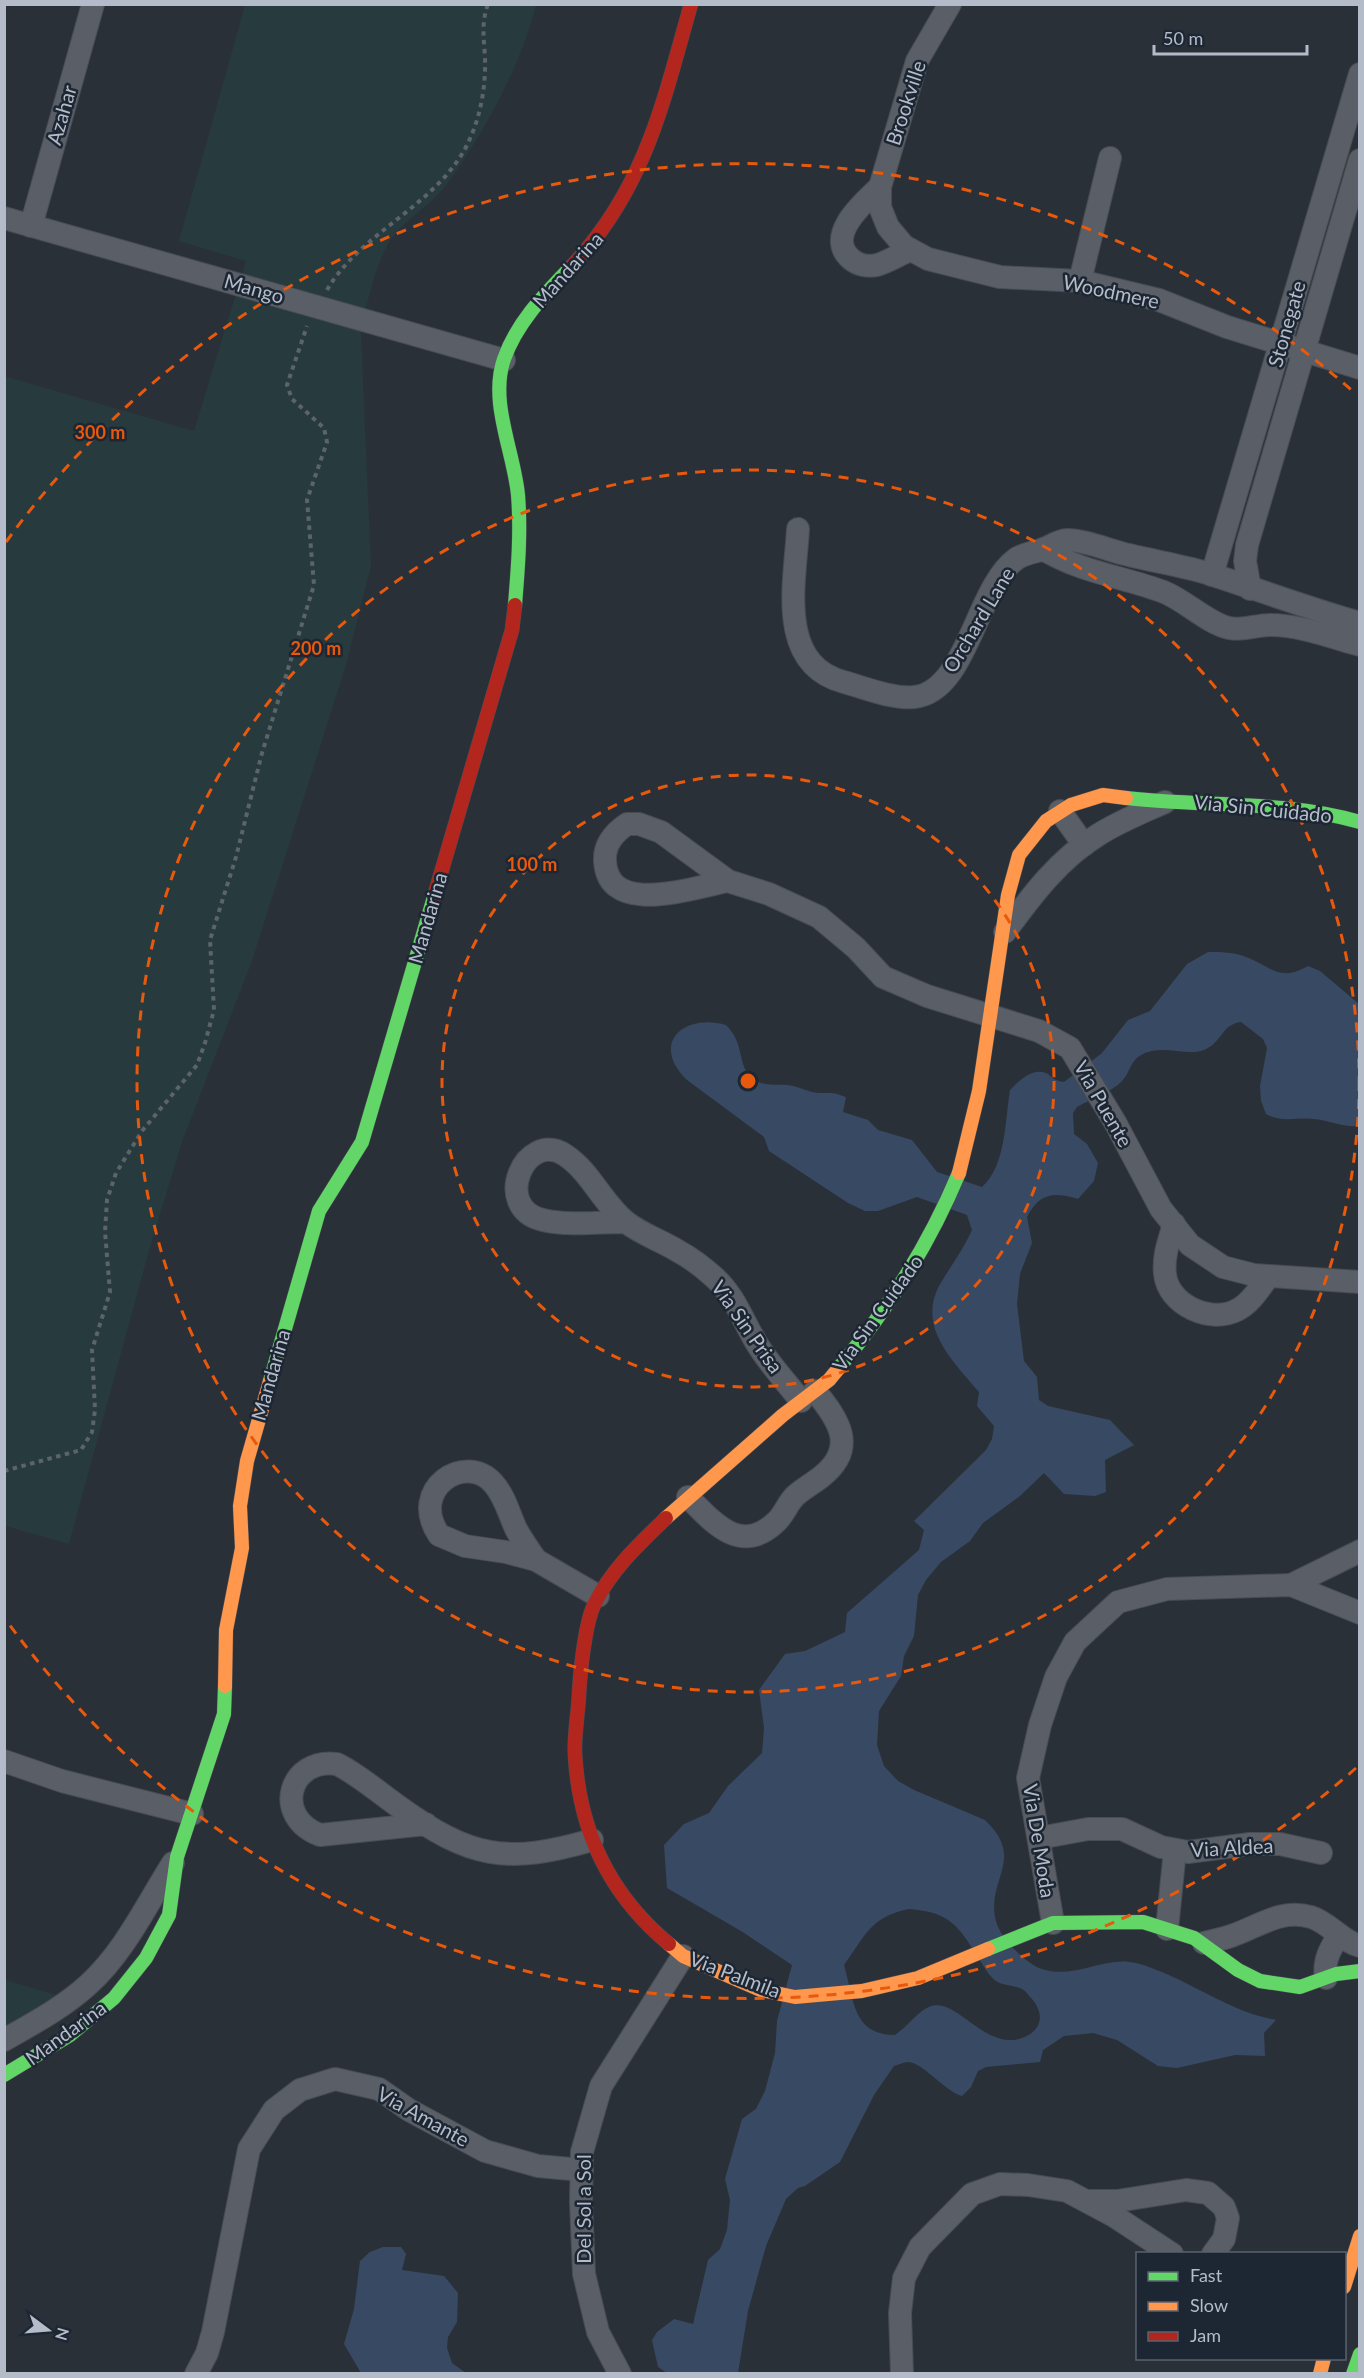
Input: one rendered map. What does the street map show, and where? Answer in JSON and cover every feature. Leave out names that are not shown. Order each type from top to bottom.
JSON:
[{"type":"street","name":"Azahar","points":[[31,226],[93,4]]},
{"type":"street","name":"Mandarina","points":[[4,2075],[70,2035],[95,2016],[128,1982],[156,1941],[169,1915],[177,1857],[224,1714],[226,1630],[242,1548],[240,1506],[247,1461],[319,1211],[362,1142],[512,630],[521,540],[518,492],[500,405],[504,360],[531,309],[594,243],[629,190],[654,134],[691,4]]},
{"type":"street","name":"Brookville","points":[[880,197],[917,61],[950,4]]},
{"type":"street","name":"Stonegate","points":[[1206,615],[1330,177],[1356,98],[1359,74]]},
{"type":"street","points":[[1080,281],[1110,158]]},
{"type":"street","name":"Stonegate","points":[[1250,589],[1245,561],[1247,545],[1359,160]]},
{"type":"street","points":[[1330,177],[1352,185]]},
{"type":"street","points":[[880,197],[854,213],[846,226],[843,237],[845,253],[852,260],[863,265],[877,265],[911,250]]},
{"type":"street","name":"Woodmere","points":[[880,197],[888,227],[904,246],[928,259],[1000,277],[1080,281],[1159,300],[1227,327],[1359,368]]},
{"type":"street","name":"Mango","points":[[4,218],[504,360]]},
{"type":"street","name":"Orchard Lane","points":[[798,529],[794,615],[797,639],[802,653],[814,669],[832,679],[903,697],[925,695],[948,675],[1002,573],[1017,558],[1066,540],[1216,576],[1359,623]]},
{"type":"street","points":[[1043,549],[1062,561],[1165,593],[1206,615],[1214,622],[1229,628],[1269,624],[1295,627],[1359,645]]},
{"type":"street","name":"Via Sin Cuidado","points":[[598,1596],[622,1560],[688,1497],[829,1380],[876,1323],[922,1253],[958,1176],[979,1091],[988,1017],[1008,895],[1019,855],[1046,821],[1071,805],[1103,795],[1166,801],[1237,802],[1329,813],[1359,822]]},
{"type":"street","name":"Via Sin Cuidado","points":[[1001,938],[1036,889],[1084,845],[1098,834],[1166,801]]},
{"type":"street","points":[[1060,812],[1084,845]]},
{"type":"street","name":"Via Puente","points":[[728,881],[649,896],[633,896],[612,881],[605,870],[604,854],[609,841],[627,824],[639,824],[661,832],[728,881],[769,894],[819,917],[856,948],[882,977],[927,996],[988,1017],[1039,1031],[1070,1048],[1116,1124],[1161,1209],[1191,1245],[1223,1267],[1268,1277],[1359,1282]]},
{"type":"street","name":"Via Sin Prisa","points":[[626,1222],[554,1221],[530,1215],[522,1208],[516,1195],[519,1174],[525,1162],[536,1153],[547,1149],[560,1152],[581,1168],[626,1222],[679,1251],[723,1286],[759,1348],[838,1423],[842,1446],[833,1466],[790,1501],[778,1520],[764,1532],[753,1535],[727,1532],[717,1526],[688,1497]]},
{"type":"street","points":[[1174,1224],[1164,1254],[1165,1277],[1173,1294],[1190,1308],[1208,1315],[1225,1315],[1239,1309],[1268,1277]]},
{"type":"street","points":[[536,1560],[493,1483],[480,1474],[463,1473],[451,1476],[438,1484],[431,1496],[428,1511],[439,1535],[465,1546],[536,1560],[598,1596]]},
{"type":"street","name":"Via De Moda","points":[[1291,1585],[1359,1551]]},
{"type":"street","name":"Via De Moda","points":[[1053,1923],[1028,1778],[1040,1725],[1056,1677],[1075,1642],[1118,1602],[1167,1589],[1291,1585],[1359,1613]]},
{"type":"street","name":"Via Palmila","points":[[598,1596],[580,1676],[575,1754],[588,1832],[619,1893],[644,1923],[683,1956],[761,1990],[795,1997],[862,1991],[918,1978],[1053,1923],[1143,1922],[1204,1943],[1239,1970],[1260,1981],[1300,1987],[1326,1978],[1359,1971]]},
{"type":"street","points":[[4,1761],[62,1780],[192,1814]]},
{"type":"street","points":[[426,1824],[320,1835],[307,1830],[296,1820],[291,1807],[291,1793],[300,1776],[313,1766],[324,1762],[337,1764],[426,1824],[442,1835],[476,1850],[517,1855],[555,1851],[592,1840]]},
{"type":"street","name":"Via Aldea","points":[[1039,1838],[1088,1828],[1122,1829],[1161,1847],[1188,1852],[1250,1844],[1280,1844],[1321,1853]]},
{"type":"street","points":[[1167,1929],[1175,1850]]},
{"type":"street","name":"Mandarina","points":[[4,2040],[63,2006],[102,1970],[127,1939],[177,1857]]},
{"type":"street","points":[[1204,1943],[1232,1936],[1278,1916],[1289,1914],[1312,1918],[1324,1923],[1359,1946]]},
{"type":"street","points":[[1326,1978],[1324,1967],[1330,1948],[1339,1935]]},
{"type":"street","name":"Del Sol a Sol","points":[[620,2373],[598,2332],[584,2274],[582,2152],[601,2086],[683,1956]]},
{"type":"street","name":"Via Amante","points":[[196,2373],[209,2363],[249,2149],[274,2110],[300,2090],[335,2079],[379,2089],[409,2110],[485,2151],[538,2166],[582,2170]]},
{"type":"street","points":[[902,2373],[900,2313],[904,2278],[920,2247],[972,2194],[1000,2184],[1028,2185],[1067,2191],[1088,2201],[1170,2252]]},
{"type":"street","points":[[1088,2201],[1117,2201],[1186,2190],[1208,2193],[1224,2207],[1228,2218],[1224,2239],[1214,2252]]},
{"type":"street","points":[[1346,2280],[1359,2236]]},
{"type":"street","points":[[1353,2373],[1359,2354]]},
{"type":"path","points":[[4,1471],[81,1450],[92,1432],[95,1410],[92,1350],[110,1292],[105,1232],[107,1200],[116,1173],[142,1131],[197,1065],[214,1010],[210,940],[236,856],[262,753],[315,585],[307,500],[327,442],[324,429],[292,399],[287,385],[308,325],[331,282],[372,239],[430,193],[466,147],[482,106],[485,62],[483,18],[488,4]]},
{"type":"green space","points":[[245,5],[536,5],[521,52],[488,121],[441,192],[391,239],[372,285],[361,334],[371,566],[346,665],[252,961],[182,1142],[150,1247],[69,1544],[5,1526],[4,376],[194,431],[246,261],[179,241]]},
{"type":"green space","points":[[5,1980],[59,1996],[5,2026]]},
{"type":"water","points":[[1208,952],[1218,952],[1241,955],[1282,973],[1298,971],[1308,966],[1320,971],[1359,1004],[1359,1126],[1313,1119],[1278,1118],[1266,1114],[1261,1101],[1260,1086],[1267,1048],[1263,1039],[1241,1022],[1230,1026],[1216,1042],[1206,1049],[1191,1052],[1158,1050],[1141,1055],[1118,1085],[1077,1107],[1073,1113],[1074,1134],[1087,1144],[1098,1163],[1094,1181],[1078,1199],[1062,1195],[1048,1196],[1037,1203],[1027,1217],[1032,1243],[1020,1274],[1017,1304],[1024,1361],[1037,1377],[1039,1400],[1048,1406],[1110,1420],[1134,1445],[1105,1460],[1106,1492],[1095,1496],[1064,1494],[1044,1473],[1020,1496],[983,1523],[970,1541],[941,1562],[926,1580],[918,1595],[914,1636],[904,1656],[901,1676],[879,1711],[877,1745],[884,1766],[898,1781],[985,1820],[997,1834],[1003,1847],[1004,1858],[994,1906],[996,1921],[1008,1942],[1021,1956],[1042,1969],[1054,1972],[1066,1972],[1124,1961],[1154,1969],[1240,2009],[1276,2020],[1264,2033],[1265,2056],[1235,2055],[1177,2068],[1158,2066],[1117,2040],[1093,2033],[1064,2036],[1043,2050],[1040,2062],[986,2067],[978,2071],[971,2087],[962,2096],[948,2089],[921,2067],[906,2062],[894,2066],[874,2095],[840,2162],[805,2186],[798,2188],[786,2199],[766,2246],[748,2311],[738,2373],[667,2373],[658,2367],[652,2340],[657,2332],[674,2319],[693,2324],[708,2260],[720,2249],[727,2230],[730,2200],[725,2179],[742,2119],[756,2109],[765,2091],[775,2053],[777,2021],[792,1965],[741,1931],[667,1888],[664,1845],[684,1824],[709,1813],[728,1786],[762,1753],[764,1728],[759,1690],[785,1654],[805,1651],[845,1632],[847,1613],[919,1550],[924,1530],[914,1521],[986,1450],[992,1439],[994,1426],[977,1406],[979,1392],[941,1344],[932,1316],[933,1301],[939,1286],[972,1230],[967,1215],[917,1197],[878,1211],[865,1211],[848,1203],[769,1151],[764,1137],[687,1080],[676,1067],[671,1055],[672,1044],[676,1034],[697,1023],[710,1022],[726,1025],[736,1039],[747,1073],[756,1081],[846,1097],[843,1112],[868,1120],[878,1130],[912,1140],[937,1172],[982,1187],[990,1178],[1000,1155],[1010,1090],[1027,1076],[1037,1072],[1048,1074],[1055,1080],[1064,1082],[1102,1053],[1128,1020],[1150,1011],[1187,964]],"holes":[[[909,1909],[935,1914],[952,1923],[966,1938],[991,1977],[996,1981],[1026,1992],[1039,2010],[1039,2022],[1034,2031],[1022,2038],[1009,2040],[996,2037],[951,2009],[941,2006],[926,2008],[895,2035],[870,2029],[863,2022],[853,2002],[844,1965],[877,1922],[896,1912]]]},
{"type":"water","points":[[383,2247],[401,2247],[406,2254],[402,2270],[444,2276],[458,2293],[457,2322],[448,2337],[447,2348],[452,2363],[466,2373],[361,2373],[344,2344],[354,2309],[360,2261],[370,2252]]},
{"type":"traffic: fast","points":[[515,605],[519,509],[516,479],[501,410],[500,375],[504,359],[516,333],[542,298],[571,267]]},
{"type":"traffic: fast","points":[[1126,798],[1273,807],[1302,810],[1360,822]]},
{"type":"traffic: fast","points":[[270,1381],[319,1211],[362,1142],[434,897]]},
{"type":"traffic: fast","points":[[838,1369],[874,1323],[906,1276],[934,1226],[959,1173]]},
{"type":"traffic: fast","points":[[4,2075],[70,2035],[114,1998],[146,1958],[169,1915],[177,1857],[224,1714],[225,1686]]},
{"type":"traffic: fast","points":[[988,1949],[1053,1923],[1143,1922],[1194,1938],[1238,1970],[1260,1981],[1300,1987],[1336,1974],[1360,1971]]},
{"type":"traffic: fast","points":[[1353,2374],[1360,2354]]},
{"type":"traffic: slow","points":[[959,1173],[979,1091],[1008,895],[1019,855],[1046,821],[1071,805],[1103,795],[1126,798]]},
{"type":"traffic: slow","points":[[666,1518],[783,1415],[829,1380],[838,1369]]},
{"type":"traffic: slow","points":[[225,1686],[226,1630],[242,1548],[240,1506],[247,1461],[270,1381]]},
{"type":"traffic: slow","points":[[669,1944],[683,1956],[761,1990],[795,1997],[862,1991],[918,1978],[988,1949]]},
{"type":"traffic: slow","points":[[1346,2281],[1360,2236]]},
{"type":"traffic: slow","points":[[1320,2374],[1324,2360]]},
{"type":"traffic: jam","points":[[571,267],[617,207],[634,176],[660,110],[691,4]]},
{"type":"traffic: jam","points":[[434,897],[512,630],[515,605]]},
{"type":"traffic: jam","points":[[666,1518],[617,1569],[594,1605],[588,1624],[580,1674],[575,1747],[583,1809],[601,1859],[614,1883],[630,1904],[669,1944]]}]
